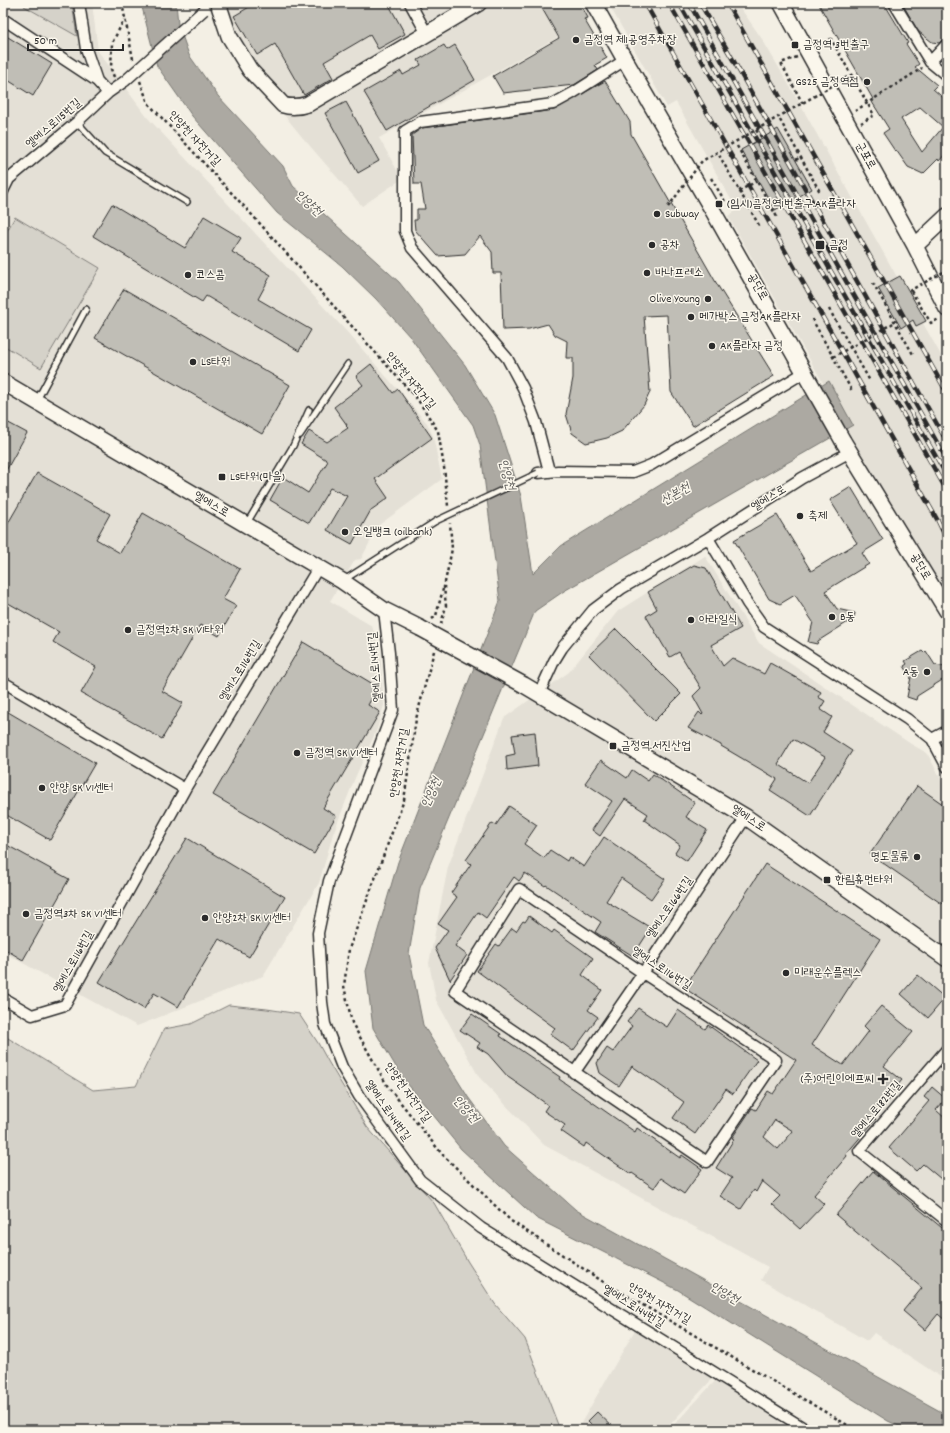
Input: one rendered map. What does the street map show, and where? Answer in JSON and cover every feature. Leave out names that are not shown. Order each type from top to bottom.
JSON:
[{"type":"street","points":[[79,3],[86,49],[96,81]]},
{"type":"street","name":"엘에스로115번길","points":[[3,190],[6,177],[77,122],[108,93],[122,84],[212,3]]},
{"type":"street","points":[[218,3],[229,36],[250,70],[283,105],[289,107],[299,107],[308,104],[479,3]]},
{"type":"street","points":[[410,3],[427,34]]},
{"type":"street","name":"공단로","points":[[594,3],[624,60],[714,211],[847,447],[947,611]]},
{"type":"street","name":"군포로","points":[[781,3],[915,246],[943,309]]},
{"type":"street","points":[[894,3],[930,62],[947,76]]},
{"type":"street","points":[[3,19],[96,81],[108,93]]},
{"type":"street","points":[[930,62],[947,44]]},
{"type":"street","points":[[549,471],[536,422],[524,388],[507,358],[412,248],[405,231],[405,131],[420,122],[553,104],[624,60]]},
{"type":"street","points":[[915,246],[947,216]]},
{"type":"street","points":[[538,473],[549,471],[633,472],[651,464],[805,372]]},
{"type":"street","name":"엘에스로","points":[[3,382],[342,582],[384,610],[524,685],[746,817],[947,959]]},
{"type":"street","name":"엘에스로","points":[[539,694],[554,661],[562,648],[594,610],[621,589],[708,538],[802,478],[847,447]]},
{"type":"street","points":[[708,538],[747,603],[764,627],[907,719],[932,739],[947,767]]},
{"type":"street","name":"엘에스로116번길","points":[[3,998],[32,1015],[65,1005],[185,789],[318,568]]},
{"type":"street","name":"엘에스로144번길","points":[[384,610],[393,710],[329,881],[318,933],[322,1002],[325,1024],[342,1067],[359,1096],[420,1180],[481,1228],[807,1430]]},
{"type":"street","points":[[3,682],[185,789]]},
{"type":"street","points":[[932,739],[947,731]]},
{"type":"street","name":"엘에스로166번길","points":[[574,1072],[643,973],[746,817]]},
{"type":"street","name":"엘에스로116번길","points":[[519,889],[643,973],[776,1060],[706,1162],[574,1072],[454,991],[519,889]]},
{"type":"street","name":"엘에스로182번길","points":[[945,1055],[860,1151],[947,1221]]},
{"type":"lane","points":[[77,122],[105,153],[187,202]]},
{"type":"lane","points":[[36,402],[86,309]]},
{"type":"lane","points":[[246,526],[293,446],[348,364]]},
{"type":"lane","points":[[293,446],[309,410]]},
{"type":"lane","points":[[342,582],[436,521],[538,473]]},
{"type":"path","points":[[122,3],[124,20],[134,61]]},
{"type":"path","points":[[122,84],[111,69],[112,42],[124,20]]},
{"type":"path","points":[[803,104],[781,63],[808,52],[831,39],[874,115],[847,123]]},
{"type":"path","points":[[847,123],[930,62]]},
{"type":"path","name":"안양천 자전거길","points":[[138,75],[148,103],[253,216],[418,400],[438,431],[444,467],[449,514]]},
{"type":"path","points":[[668,207],[702,161],[851,75]]},
{"type":"path","points":[[780,120],[820,192]]},
{"type":"path","points":[[756,130],[762,138]]},
{"type":"path","points":[[737,146],[777,217]]},
{"type":"path","points":[[720,155],[760,227]]},
{"type":"path","points":[[796,160],[800,157]]},
{"type":"path","points":[[702,161],[705,167]]},
{"type":"path","points":[[708,173],[726,203]]},
{"type":"path","points":[[740,191],[758,181]]},
{"type":"path","points":[[943,309],[931,323],[910,291],[947,270]]},
{"type":"path","points":[[873,284],[914,356]]},
{"type":"path","points":[[829,309],[870,381]]},
{"type":"path","points":[[812,319],[852,391]]},
{"type":"path","points":[[833,356],[896,322]]},
{"type":"path","points":[[420,628],[436,616],[452,549],[450,521]]},
{"type":"path","points":[[440,628],[446,606],[444,587]]},
{"type":"path","name":"안양천 자전거길","points":[[434,651],[416,719],[404,800],[349,949],[344,986],[352,1023],[388,1087],[442,1154],[511,1222],[602,1281],[856,1430]]},
{"type":"shaded area","points":[[3,3],[92,3],[98,51],[147,117],[347,332],[427,423],[433,436],[442,479],[379,525],[361,559],[355,560],[330,601],[372,626],[380,652],[384,705],[377,729],[355,778],[333,834],[319,883],[263,976],[137,1026],[3,952]]},
{"type":"shaded area","points":[[26,3],[72,3],[77,36],[24,6]]},
{"type":"shaded area","points":[[210,3],[588,3],[595,16],[379,138],[402,179],[362,206],[303,138],[221,38]]},
{"type":"shaded area","points":[[608,3],[737,3],[762,39],[792,90],[947,366],[947,595],[871,474],[822,381],[728,216],[737,210],[676,102],[667,107]]},
{"type":"shaded area","points":[[15,217],[100,268],[41,368],[3,345],[3,238]]},
{"type":"shaded area","points":[[705,556],[759,643],[911,744],[927,753],[947,790],[947,1381],[874,1333],[867,1341],[761,1280],[768,1267],[544,1145],[479,1077],[436,1000],[429,963],[448,867],[504,718],[569,672],[618,611]]},
{"type":"shaded area","points":[[229,1005],[299,1014],[318,1043],[367,1127],[434,1203],[468,1262],[495,1304],[525,1339],[560,1430],[3,1430],[3,1035],[93,1090],[136,1086],[164,1029],[191,1024]]},
{"type":"shaded area","points":[[635,1330],[714,1377],[665,1430],[577,1430]]},
{"type":"shaded area","points":[[717,1379],[782,1418],[775,1430],[669,1430]]},
{"type":"water","points":[[141,3],[176,3],[178,24],[189,55],[218,96],[283,166],[293,186],[399,282],[465,365],[495,415],[521,496],[533,574],[561,546],[829,381],[853,425],[564,591],[535,611],[420,888],[409,954],[423,1025],[468,1097],[504,1146],[576,1210],[947,1415],[947,1430],[908,1430],[888,1421],[678,1290],[536,1218],[461,1149],[402,1077],[373,1028],[366,971],[398,862],[500,601],[480,445],[473,425],[411,338],[376,299],[342,266],[277,213],[192,116],[157,66]]},
{"type":"building","points":[[256,3],[388,3],[405,34],[378,49],[370,35],[324,62],[333,78],[304,95],[275,44],[257,55],[234,16]]},
{"type":"building","name":"금정역 제1공영주차장","points":[[539,3],[580,3],[588,18],[584,19],[607,58],[595,65],[598,70],[574,85],[503,93],[493,76],[559,38]]},
{"type":"building","points":[[818,3],[884,3],[908,43],[906,44],[919,64],[915,67],[937,85],[933,89],[947,101],[947,152],[939,161],[938,159],[923,174],[908,167],[883,133],[889,129],[872,102],[874,101]],"holes":[[[920,107],[943,127],[922,152],[901,119]]]},
{"type":"building","points":[[902,3],[947,3],[947,38],[943,39],[939,43],[932,42],[918,31]]},
{"type":"building","points":[[3,34],[52,64],[33,96],[3,77]]},
{"type":"building","points":[[444,45],[447,50],[455,45],[475,80],[387,131],[364,92],[401,71],[403,75],[421,65],[418,60]]},
{"type":"building","points":[[605,81],[630,122],[631,134],[718,286],[774,376],[693,426],[671,392],[667,315],[644,316],[650,392],[644,405],[622,431],[607,438],[586,443],[572,433],[566,414],[573,378],[573,358],[566,358],[567,341],[555,335],[548,324],[529,329],[503,330],[501,273],[493,273],[492,252],[480,236],[465,254],[438,256],[415,230],[414,220],[417,220],[417,209],[425,209],[421,184],[414,184],[412,135],[422,128],[554,110]]},
{"type":"building","points":[[346,102],[379,161],[358,173],[325,113]]},
{"type":"building","points":[[778,129],[812,189],[775,210],[741,150]]},
{"type":"building","name":"코스콤","points":[[112,204],[185,248],[204,216],[241,238],[232,252],[271,275],[258,299],[311,330],[299,351],[206,296],[202,302],[93,236]]},
{"type":"building","points":[[900,276],[926,321],[916,326],[913,320],[901,328],[878,288]]},
{"type":"building","name":"LS타워","points":[[124,289],[290,385],[262,434],[95,338]]},
{"type":"building","points":[[371,364],[393,393],[398,389],[432,438],[375,479],[388,498],[371,510],[352,544],[327,530],[347,496],[330,488],[309,523],[270,500],[283,477],[308,493],[328,461],[301,444],[309,431],[327,442],[348,428],[334,407],[363,385],[356,376]]},
{"type":"building","points":[[3,420],[27,433],[3,476]]},
{"type":"building","name":"금정역2차 SK V1타워","points":[[37,473],[110,514],[96,539],[120,553],[143,513],[240,569],[223,599],[236,606],[219,636],[200,625],[162,691],[183,703],[162,739],[81,693],[96,667],[53,642],[59,632],[3,600],[3,532]]},
{"type":"building","points":[[851,487],[883,540],[862,553],[869,564],[825,591],[837,609],[855,613],[853,623],[848,622],[818,641],[817,644],[808,642],[813,622],[795,595],[780,604],[769,599],[734,540],[777,515],[811,571],[857,543],[830,500]]},
{"type":"building","points":[[694,565],[706,568],[741,628],[711,645],[723,666],[732,658],[764,674],[770,663],[821,692],[818,697],[825,701],[820,709],[832,717],[823,732],[852,751],[810,816],[770,790],[777,779],[721,745],[688,728],[699,712],[702,715],[703,714],[693,696],[701,688],[679,652],[670,657],[646,616],[657,609],[648,592]],"holes":[[[793,739],[825,757],[808,783],[778,764]]]},
{"type":"building","points":[[616,629],[681,694],[654,721],[589,655]]},
{"type":"building","name":"금정역 SK V1센터","points":[[303,642],[378,687],[368,705],[380,712],[323,808],[336,816],[314,854],[213,795]]},
{"type":"building","name":"A동","points":[[922,651],[924,653],[926,651],[935,665],[947,667],[947,677],[917,696],[916,700],[907,697],[911,677],[904,666],[907,664],[905,661]]},
{"type":"building","name":"안양 SK V1센터","points":[[3,709],[95,763],[50,840],[3,813]]},
{"type":"building","points":[[535,732],[538,766],[507,770],[506,756],[515,754],[512,735]]},
{"type":"building","points":[[601,760],[627,778],[632,770],[648,781],[653,774],[695,803],[686,817],[707,830],[687,861],[675,853],[680,845],[644,820],[648,814],[625,799],[600,836],[592,830],[612,801],[585,783]]},
{"type":"building","points":[[917,786],[947,807],[947,897],[942,904],[870,854]]},
{"type":"building","points":[[509,806],[537,825],[524,844],[544,858],[550,850],[567,861],[569,857],[584,867],[604,837],[665,879],[651,899],[621,878],[606,901],[651,928],[633,956],[595,932],[601,922],[546,885],[545,886],[525,873],[519,881],[514,877],[486,918],[478,912],[455,946],[467,955],[450,980],[435,948],[448,930],[438,924],[457,897],[451,893],[471,864],[466,860],[492,823],[496,825]]},
{"type":"building","name":"안양2차 SK V1센터","points":[[187,838],[285,897],[249,957],[219,939],[178,1007],[154,993],[144,1009],[99,982]]},
{"type":"building","name":"금정역3차 SK V1센터","points":[[3,843],[69,879],[23,960],[3,948]]},
{"type":"building","points":[[765,864],[880,939],[812,1045],[843,1065],[869,1031],[864,1026],[881,1006],[913,1032],[884,1066],[902,1080],[892,1092],[894,1094],[874,1118],[876,1119],[814,1195],[824,1204],[800,1229],[772,1204],[780,1196],[762,1181],[756,1192],[754,1190],[741,1209],[720,1196],[732,1178],[716,1168],[734,1139],[732,1138],[752,1108],[756,1110],[768,1091],[773,1094],[796,1060],[684,988]],"holes":[[[775,1120],[793,1131],[778,1149],[764,1137]]]},
{"type":"building","points":[[529,916],[552,933],[554,930],[593,958],[582,975],[602,990],[588,1010],[598,1017],[573,1051],[550,1034],[555,1028],[477,971],[496,944],[499,946],[512,928],[516,931],[523,921],[525,922]]},
{"type":"building","points":[[918,975],[945,998],[928,1018],[901,994]]},
{"type":"building","points":[[638,1008],[667,1027],[678,1010],[705,1029],[708,1025],[757,1060],[733,1094],[726,1089],[695,1134],[673,1118],[684,1102],[632,1066],[619,1086],[600,1073],[597,1063],[607,1048],[613,1052],[632,1026],[627,1022]]},
{"type":"building","points":[[472,1014],[501,1034],[500,1036],[560,1077],[559,1079],[635,1132],[637,1128],[680,1158],[682,1155],[702,1169],[684,1194],[661,1178],[654,1188],[586,1143],[584,1147],[561,1131],[565,1125],[544,1111],[548,1105],[508,1077],[488,1054],[477,1047],[480,1043],[460,1030]]},
{"type":"building","points":[[932,1087],[946,1099],[936,1110],[947,1120],[947,1184],[923,1164],[916,1171],[889,1148],[929,1101],[924,1097]]},
{"type":"building","points":[[873,1171],[947,1232],[947,1322],[938,1314],[925,1330],[903,1311],[922,1288],[836,1215]]},
{"type":"building","points":[[597,1412],[616,1430],[597,1430],[588,1421]]},
{"type":"railway","points":[[645,3],[938,521],[947,540]]},
{"type":"railway","points":[[669,3],[947,491]]},
{"type":"railway","points":[[679,3],[947,476]]},
{"type":"railway","points":[[689,3],[947,460]]},
{"type":"railway","points":[[700,3],[947,442]]},
{"type":"railway","points":[[727,3],[947,393]]},
{"type":"place","name":"금정역 제1공영주차장","points":[[576,40]]},
{"type":"place","name":"금정역 3번출구","points":[[795,45]]},
{"type":"place","name":"GS25 금정역점","points":[[867,82]]},
{"type":"place","name":"(임시)금정역1번출구.AK플라자","points":[[719,204]]},
{"type":"place","name":"Subway","points":[[657,214]]},
{"type":"place","name":"공차","points":[[652,245]]},
{"type":"place","name":"금정","points":[[820,245]]},
{"type":"place","name":"바나프레소","points":[[647,273]]},
{"type":"place","name":"코스콤","points":[[188,275]]},
{"type":"place","name":"Olive Young","points":[[708,299]]},
{"type":"place","name":"메가박스 금정AK플라자","points":[[691,317]]},
{"type":"place","name":"AK플라자 금정","points":[[712,346]]},
{"type":"place","name":"LS타워","points":[[193,362]]},
{"type":"place","name":"LS타워(마을)","points":[[222,477]]},
{"type":"place","name":"축제","points":[[800,516]]},
{"type":"place","name":"오일뱅크 (oilbank)","points":[[345,532]]},
{"type":"place","name":"B동","points":[[832,617]]},
{"type":"place","name":"아라일식","points":[[691,620]]},
{"type":"place","name":"금정역2차 SK V1타워","points":[[128,630]]},
{"type":"place","name":"A동","points":[[927,672]]},
{"type":"place","name":"금정역.서진산업","points":[[613,746]]},
{"type":"place","name":"금정역 SK V1센터","points":[[297,753]]},
{"type":"place","name":"안양 SK V1센터","points":[[42,788]]},
{"type":"place","name":"명도물류","points":[[917,857]]},
{"type":"place","name":"한림휴먼타워","points":[[827,880]]},
{"type":"place","name":"금정역3차 SK V1센터","points":[[26,914]]},
{"type":"place","name":"안양2차 SK V1센터","points":[[205,918]]},
{"type":"place","name":"미래운수플렉스","points":[[786,973]]},
{"type":"place","name":"(주)어린이에프씨","points":[[883,1079]]},
{"type":"water label","name":"안양천","points":[[308,204]]},
{"type":"water label","name":"안양천","points":[[506,475]]},
{"type":"water label","name":"산본천","points":[[676,495]]},
{"type":"water label","name":"안양천","points":[[432,793]]},
{"type":"water label","name":"안양천","points":[[465,1110]]},
{"type":"water label","name":"안양천","points":[[724,1294]]}]
